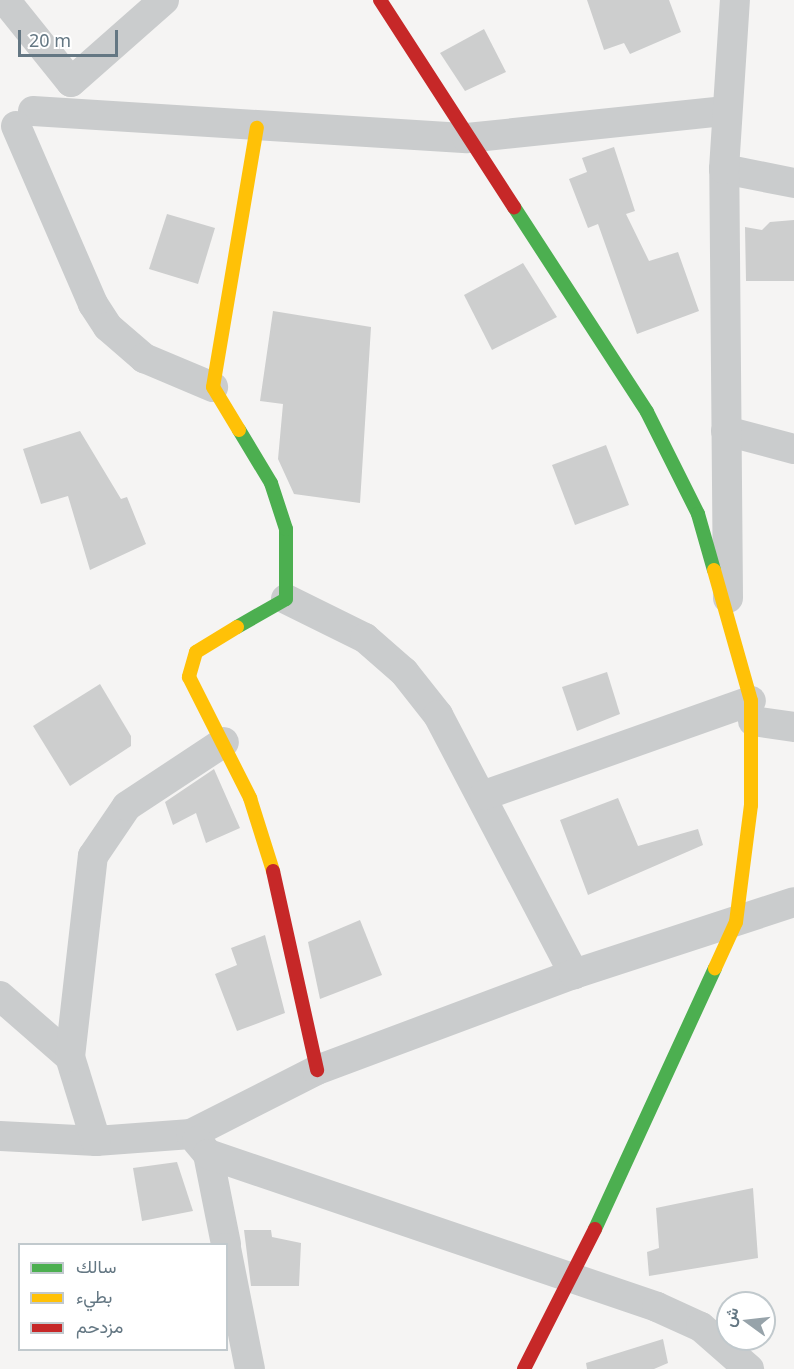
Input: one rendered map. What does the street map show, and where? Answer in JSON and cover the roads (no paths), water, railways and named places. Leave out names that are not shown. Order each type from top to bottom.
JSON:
[{"type":"street","points":[[5,0],[71,82]]},
{"type":"street","points":[[16,124],[71,82],[164,0]]},
{"type":"street","points":[[380,0],[467,138],[582,306],[647,412],[698,514],[728,614],[752,711],[752,804],[736,922],[574,1275],[524,1369]]},
{"type":"street","points":[[728,614],[724,169],[735,0]]},
{"type":"street","points":[[16,124],[257,128],[467,138],[726,111]]},
{"type":"street","points":[[16,124],[93,304],[108,327],[144,358],[213,387],[271,483],[286,529],[286,599]]},
{"type":"street","points":[[213,387],[257,128]]},
{"type":"street","points":[[724,169],[794,183]]},
{"type":"street","points":[[726,431],[794,449]]},
{"type":"street","points":[[286,599],[196,652],[189,676],[250,798],[272,864],[317,1070]]},
{"type":"street","points":[[286,599],[364,638],[404,672],[438,715],[485,795],[574,974]]},
{"type":"street","points":[[485,795],[752,711],[794,727]]},
{"type":"street","points":[[96,1141],[70,1057],[93,855],[127,806],[224,742]]},
{"type":"street","points":[[199,1144],[317,1070],[574,974],[794,902]]},
{"type":"street","points":[[0,996],[70,1057]]},
{"type":"street","points":[[0,1136],[199,1144],[574,1275],[701,1327],[749,1369]]},
{"type":"street","points":[[199,1144],[225,1243]]},
{"type":"street","points":[[228,1256],[250,1369]]}]
